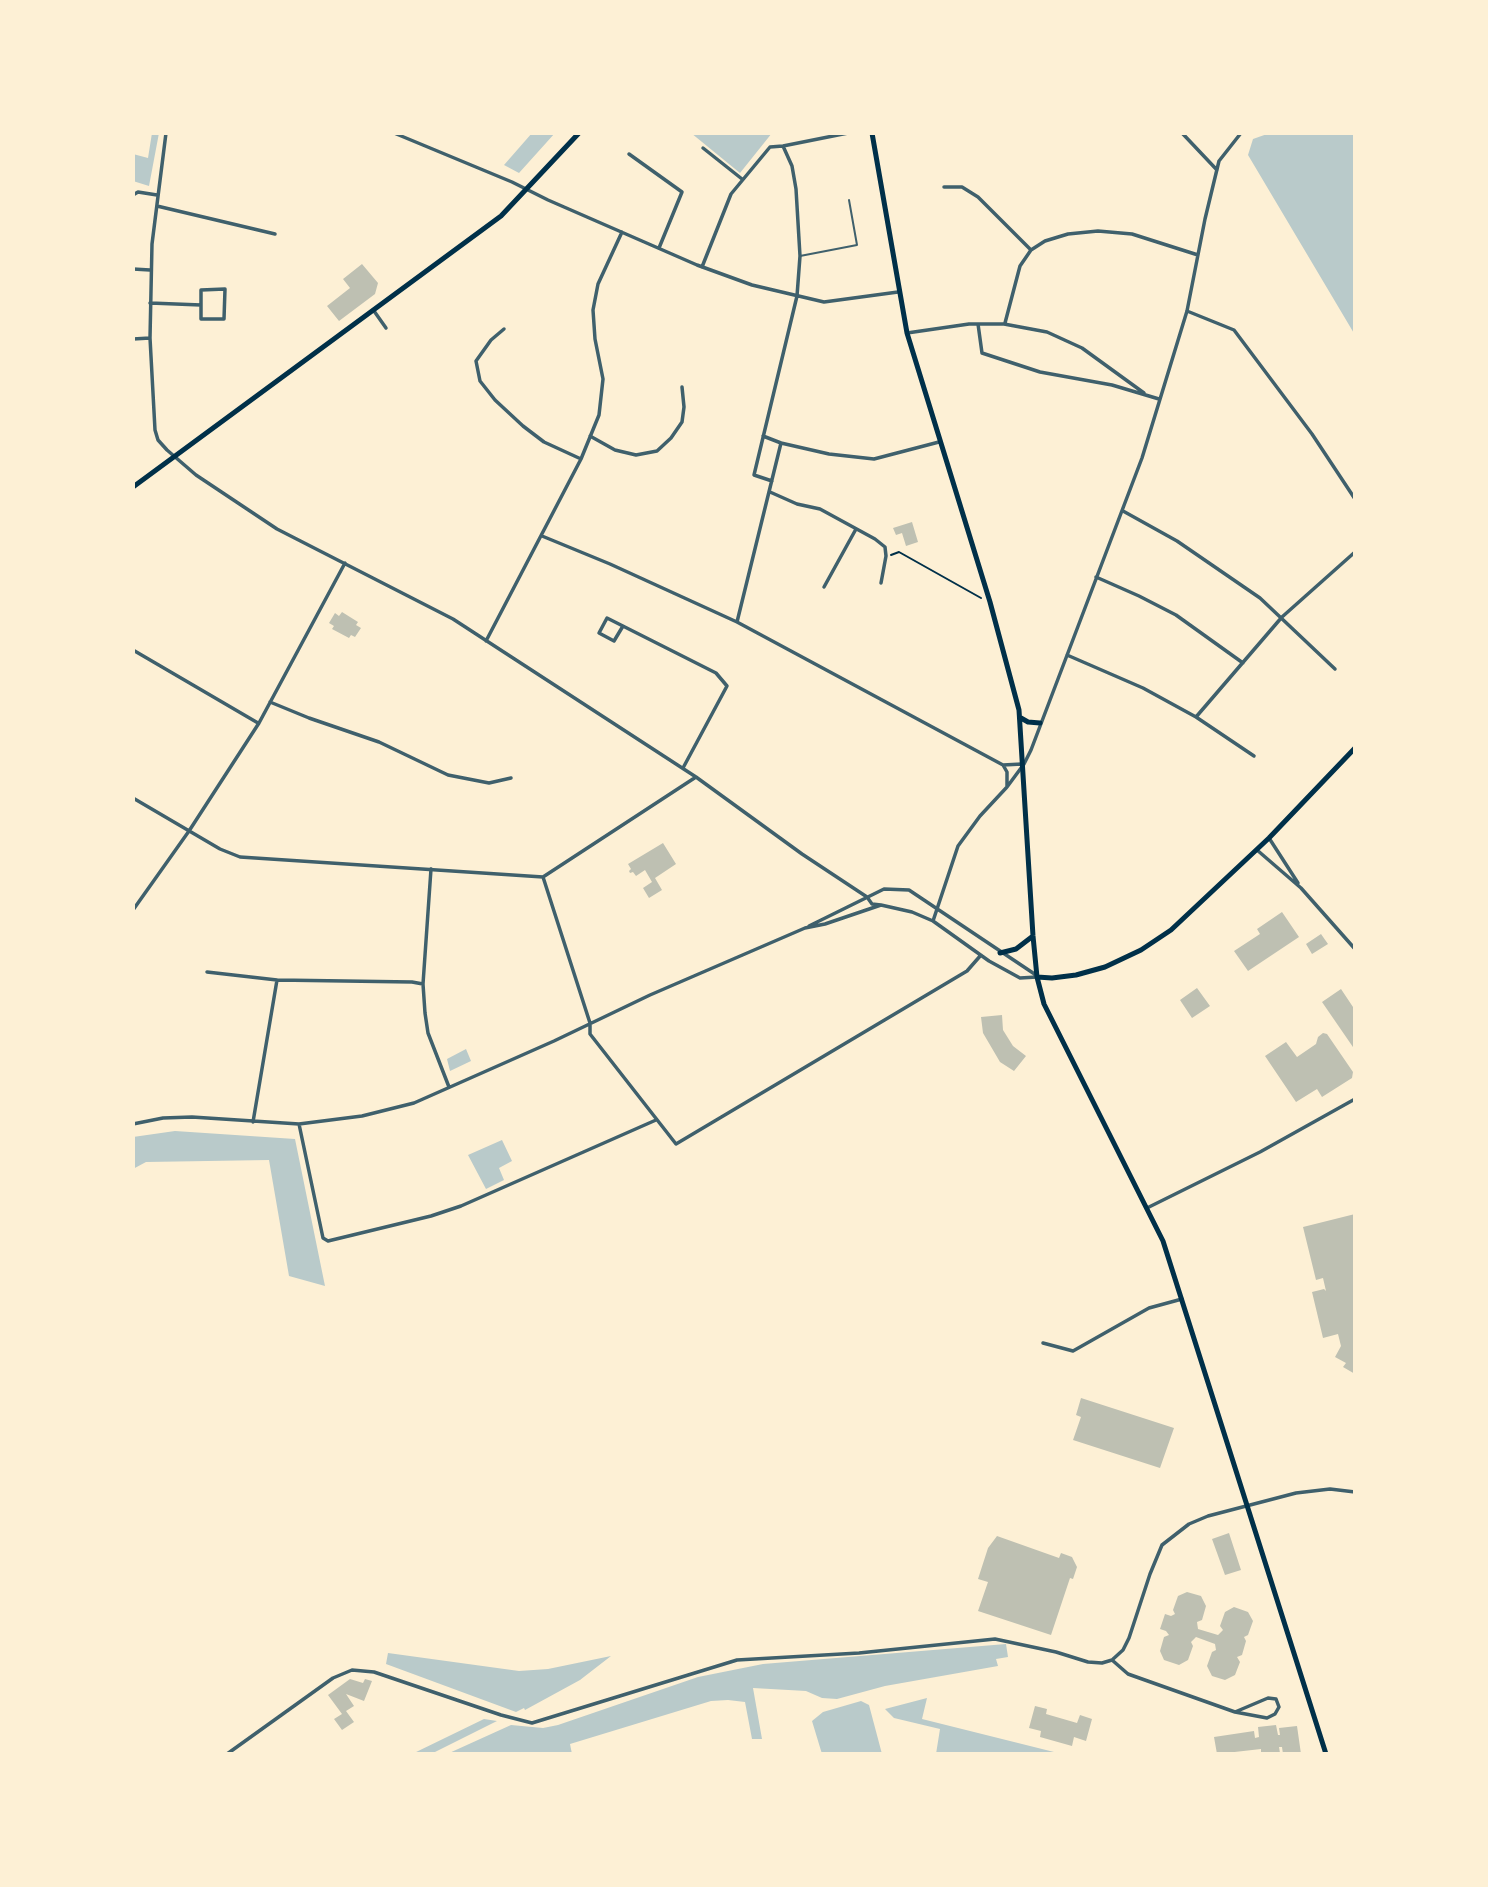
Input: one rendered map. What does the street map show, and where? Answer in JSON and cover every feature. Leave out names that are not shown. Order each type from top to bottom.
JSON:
[{"type":"main road","points":[[133,487],[500,216],[579,133]]},
{"type":"main road","points":[[872,133],[907,333],[990,603],[1020,717],[1033,936],[1037,977],[1044,1004],[1163,1241],[1326,1754]]},
{"type":"main road","points":[[1020,717],[1028,722],[1040,723]]},
{"type":"main road","points":[[1037,977],[1058,978],[1091,972],[1140,950],[1171,930],[1257,850],[1355,748]]},
{"type":"main road","points":[[1000,953],[1016,949],[1033,936]]},
{"type":"street","points":[[166,133],[150,270],[150,338],[155,430],[158,440],[174,457],[256,516],[453,619],[682,768],[867,897],[872,904],[912,912],[933,922],[1020,978],[1037,977]]},
{"type":"street","points":[[394,133],[702,267],[752,285],[824,302],[898,292]]},
{"type":"street","points":[[702,267],[731,194],[770,146],[783,146],[848,133]]},
{"type":"street","points":[[1182,133],[1217,170]]},
{"type":"street","points":[[933,922],[958,846],[1024,764],[1067,655],[1123,511],[1160,399],[1186,311],[1219,161],[1241,133]]},
{"type":"street","points":[[772,481],[754,475],[797,296],[800,256],[796,188],[792,166],[783,146]]},
{"type":"street","points":[[704,148],[742,179]]},
{"type":"street","points":[[629,154],[682,192],[659,248]]},
{"type":"street","points":[[944,187],[962,187],[978,197],[1031,250]]},
{"type":"street","points":[[135,192],[158,195]]},
{"type":"street","points":[[157,206],[275,234]]},
{"type":"street","points":[[1004,324],[1020,266],[1031,250],[1045,241],[1068,233],[1098,231],[1132,234],[1198,255]]},
{"type":"street","points":[[486,641],[581,459],[599,415],[603,379],[593,310],[598,284],[622,232]]},
{"type":"street","points":[[133,269],[150,270]]},
{"type":"street","points":[[225,289],[224,319],[201,318],[201,305],[201,290],[225,289]]},
{"type":"street","points":[[150,303],[201,305]]},
{"type":"street","points":[[374,311],[386,328]]},
{"type":"street","points":[[1186,311],[1234,330],[1312,434],[1355,499]]},
{"type":"street","points":[[978,324],[982,353],[1040,373],[1144,393],[1160,399]]},
{"type":"street","points":[[907,333],[978,324],[1004,324],[1047,332],[1082,348],[1144,393]]},
{"type":"street","points":[[504,329],[491,340],[476,361],[480,381],[495,400],[523,426],[544,442],[581,459]]},
{"type":"street","points":[[133,339],[150,338]]},
{"type":"street","points":[[590,436],[615,450],[636,455],[657,451],[671,438],[682,422],[682,387]]},
{"type":"street","points":[[764,436],[781,443],[829,454],[874,458],[940,441]]},
{"type":"street","points":[[737,622],[781,443]]},
{"type":"street","points":[[770,492],[797,504],[820,509],[885,547],[881,583]]},
{"type":"street","points":[[1123,511],[1177,541],[1260,598],[1335,669]]},
{"type":"street","points":[[824,587],[856,529]]},
{"type":"street","points":[[542,536],[737,622],[1003,765],[1024,764]]},
{"type":"street","points":[[1196,717],[1282,617],[1355,552]]},
{"type":"street","points":[[133,910],[189,831],[259,723],[345,563]]},
{"type":"street","points":[[1096,577],[1176,615],[1243,663]]},
{"type":"street","points":[[623,626],[614,641],[599,633],[607,618],[623,626],[716,673],[727,685],[682,768]]},
{"type":"street","points":[[133,650],[259,723]]},
{"type":"street","points":[[1067,655],[1143,688],[1196,717],[1254,756]]},
{"type":"street","points":[[270,702],[379,742],[448,775],[489,783],[511,778]]},
{"type":"street","points":[[1003,765],[1007,772],[1007,787]]},
{"type":"street","points":[[133,798],[220,849],[240,857],[543,877],[696,778]]},
{"type":"street","points":[[1269,838],[1301,888]]},
{"type":"street","points":[[1257,850],[1301,888],[1355,949]]},
{"type":"street","points":[[431,869],[423,984],[428,1033],[449,1087]]},
{"type":"street","points":[[543,877],[590,1023],[590,1034],[676,1144],[967,971],[981,955]]},
{"type":"street","points":[[133,1124],[163,1118],[192,1117],[299,1124],[362,1116],[414,1103],[884,890],[909,890],[1037,977]]},
{"type":"street","points":[[805,928],[881,905]]},
{"type":"street","points":[[207,972],[276,980],[423,984]]},
{"type":"street","points":[[253,1122],[276,980]]},
{"type":"street","points":[[1147,1208],[1355,1100]]},
{"type":"street","points":[[299,1124],[323,1238],[328,1241],[461,1206],[656,1120]]},
{"type":"street","points":[[1043,1343],[1073,1351],[1149,1308],[1182,1299]]},
{"type":"street","points":[[227,1754],[333,1678],[352,1670],[374,1672],[500,1715],[532,1723],[737,1660],[859,1653],[995,1639],[1102,1663],[1112,1660],[1123,1650],[1129,1639],[1162,1545],[1189,1524],[1246,1506],[1313,1490],[1355,1492]]},
{"type":"street","points":[[1112,1660],[1128,1674],[1235,1712],[1267,1718],[1275,1714],[1279,1707],[1276,1699],[1268,1698],[1235,1712]]},
{"type":"lane","points":[[800,256],[858,245],[849,200]]},
{"type":"path","points":[[886,556],[899,552],[990,603]]},
{"type":"shaded area","points":[[152,133],[159,133],[149,186],[133,181],[133,154],[148,158]]},
{"type":"shaded area","points":[[532,133],[555,133],[519,173],[504,165]]},
{"type":"shaded area","points":[[691,133],[772,133],[740,173]]},
{"type":"shaded area","points":[[1270,133],[1355,133],[1355,335],[1248,155],[1253,139]]},
{"type":"shaded area","points":[[466,1049],[471,1061],[450,1071],[447,1059]]},
{"type":"shaded area","points":[[175,1131],[295,1139],[325,1286],[289,1276],[269,1160],[146,1162],[133,1169],[133,1137]]},
{"type":"shaded area","points":[[502,1140],[512,1161],[499,1168],[504,1180],[486,1189],[468,1155]]},
{"type":"shaded area","points":[[1006,1644],[1008,1657],[996,1659],[998,1666],[885,1686],[837,1699],[822,1698],[806,1691],[753,1688],[762,1739],[752,1739],[745,1702],[728,1700],[711,1701],[570,1744],[572,1754],[447,1754],[511,1725],[543,1728],[558,1725],[698,1677],[763,1664]]},
{"type":"shaded area","points":[[388,1653],[519,1671],[548,1669],[611,1656],[580,1680],[525,1710],[524,1708],[516,1712],[386,1664]]},
{"type":"shaded area","points":[[927,1698],[922,1719],[1062,1754],[936,1754],[940,1729],[894,1718],[885,1709]]},
{"type":"shaded area","points":[[861,1701],[869,1705],[882,1754],[822,1754],[812,1721],[823,1712]]},
{"type":"shaded area","points":[[484,1719],[497,1721],[431,1754],[412,1754]]},
{"type":"building","points":[[362,264],[378,283],[375,294],[339,321],[327,306],[350,288],[343,279]]},
{"type":"building","points":[[912,522],[918,542],[906,546],[902,533],[896,535],[893,528]]},
{"type":"building","points":[[342,612],[358,622],[356,625],[361,628],[355,637],[351,635],[349,638],[332,629],[334,626],[329,623],[335,613],[339,616]]},
{"type":"building","points":[[663,843],[676,864],[655,878],[662,890],[649,898],[643,888],[652,882],[645,870],[636,876],[633,872],[630,873],[628,864]]},
{"type":"building","points":[[1282,912],[1299,937],[1248,971],[1234,951],[1260,934],[1257,929]]},
{"type":"building","points":[[1321,934],[1328,944],[1312,954],[1306,944]]},
{"type":"building","points":[[1197,988],[1210,1006],[1192,1018],[1180,1000]]},
{"type":"building","points":[[1341,989],[1355,1010],[1355,1050],[1322,1002]]},
{"type":"building","points":[[1002,1015],[1003,1030],[1013,1046],[1026,1056],[1014,1071],[1000,1062],[983,1033],[981,1017]]},
{"type":"building","points":[[1323,1033],[1327,1034],[1353,1072],[1352,1078],[1322,1097],[1317,1089],[1296,1102],[1265,1056],[1286,1042],[1297,1057],[1316,1044]]},
{"type":"building","points":[[1355,1214],[1355,1374],[1343,1367],[1346,1363],[1335,1357],[1341,1346],[1338,1334],[1323,1338],[1312,1292],[1324,1289],[1326,1291],[1323,1278],[1316,1280],[1303,1227]]},
{"type":"building","points":[[1081,1398],[1174,1428],[1160,1468],[1073,1440],[1081,1417],[1076,1415]]},
{"type":"building","points":[[1229,1533],[1241,1570],[1225,1575],[1212,1539]]},
{"type":"building","points":[[997,1536],[1059,1558],[1061,1553],[1072,1557],[1077,1567],[1073,1579],[1070,1578],[1051,1635],[978,1611],[988,1582],[978,1579],[988,1548]]},
{"type":"building","points":[[1187,1592],[1201,1596],[1206,1606],[1202,1620],[1197,1622],[1198,1629],[1218,1635],[1223,1630],[1220,1626],[1225,1612],[1234,1607],[1248,1612],[1253,1621],[1248,1635],[1244,1637],[1246,1641],[1242,1655],[1237,1657],[1240,1662],[1235,1675],[1225,1680],[1212,1676],[1207,1666],[1212,1652],[1216,1650],[1215,1644],[1196,1637],[1191,1642],[1193,1646],[1188,1660],[1179,1665],[1164,1660],[1160,1651],[1164,1637],[1169,1635],[1160,1629],[1165,1614],[1175,1614],[1173,1610],[1178,1596]]},
{"type":"building","points":[[350,1679],[363,1683],[365,1679],[372,1681],[364,1701],[346,1694],[354,1706],[346,1711],[354,1722],[342,1730],[334,1719],[342,1714],[328,1695]]},
{"type":"building","points":[[1035,1706],[1047,1709],[1046,1714],[1077,1723],[1080,1715],[1092,1719],[1086,1741],[1074,1737],[1072,1746],[1040,1737],[1041,1731],[1029,1728]]},
{"type":"building","points":[[1276,1725],[1278,1735],[1279,1728],[1297,1726],[1301,1754],[1283,1754],[1282,1747],[1279,1747],[1280,1753],[1275,1754],[1261,1754],[1261,1749],[1217,1754],[1214,1737],[1254,1731],[1255,1738],[1259,1737],[1258,1727]]}]
